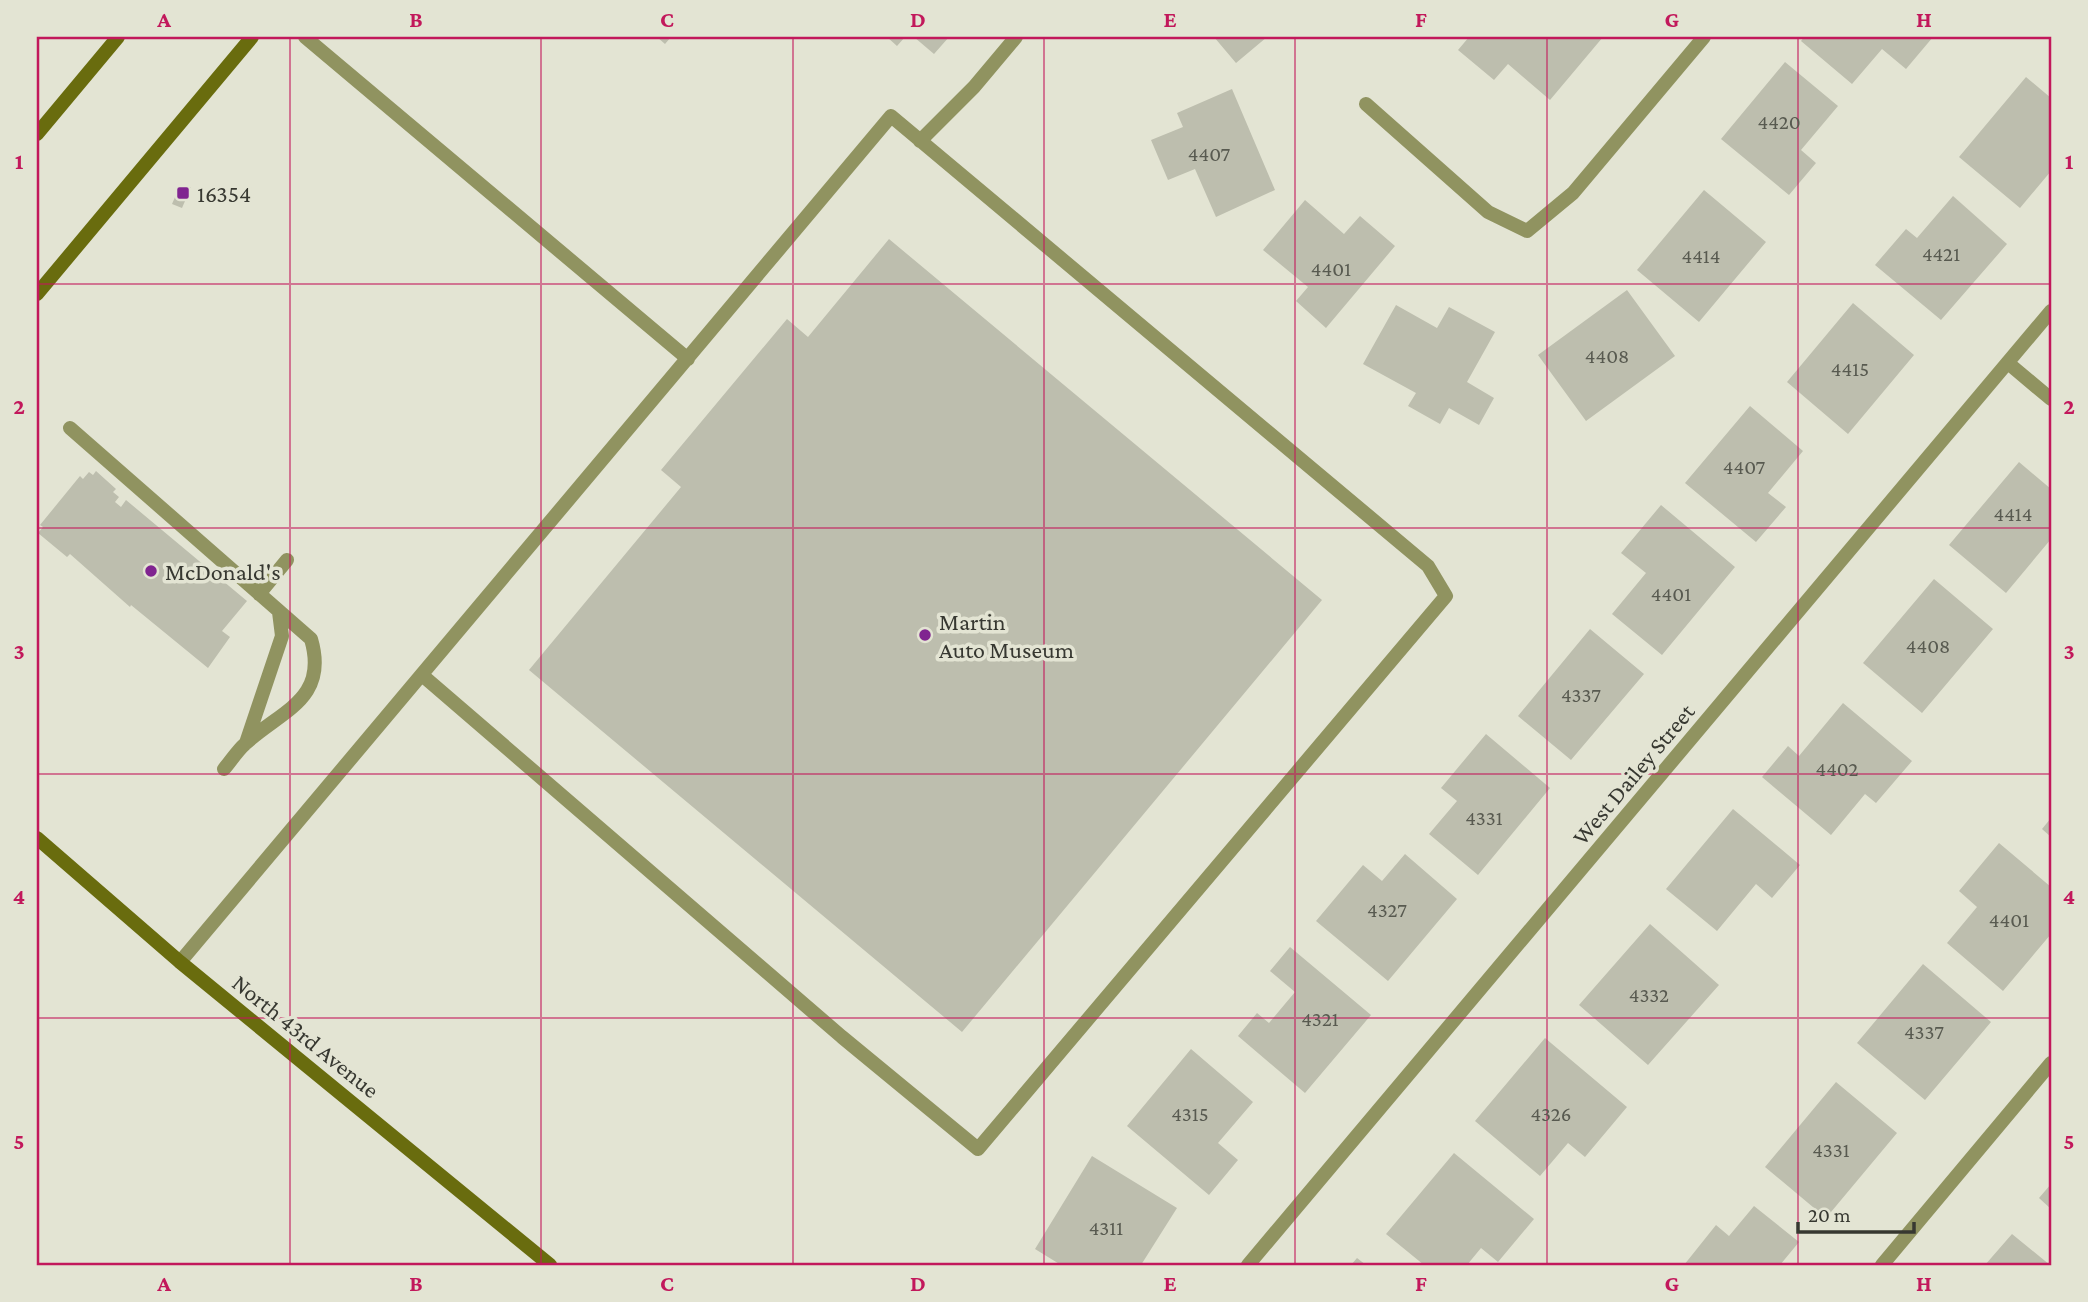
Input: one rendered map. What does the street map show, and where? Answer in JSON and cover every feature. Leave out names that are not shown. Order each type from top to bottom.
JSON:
[{"type":"main road","points":[[37,134],[118,37]]},
{"type":"main road","points":[[37,294],[252,37]]},
{"type":"main road","name":"North 43rd Avenue","points":[[37,838],[180,962],[550,1265]]},
{"type":"street","points":[[305,37],[688,359]]},
{"type":"street","points":[[920,141],[974,87],[1016,37]]},
{"type":"street","points":[[1366,104],[1488,212],[1527,231],[1573,193],[1704,37]]},
{"type":"street","points":[[180,962],[891,116],[1428,566],[1446,596],[978,1149],[832,1028],[422,675]]},
{"type":"street","name":"West Dailey Street","points":[[1248,1265],[2051,311]]},
{"type":"street","points":[[2008,363],[2051,399]]},
{"type":"street","points":[[70,428],[311,639],[317,659],[315,675],[283,718],[246,743],[224,769]]},
{"type":"street","points":[[259,594],[287,561]]},
{"type":"street","points":[[246,743],[282,636],[279,612]]},
{"type":"street","points":[[1882,1265],[2051,1063]]},
{"type":"building","points":[[657,37],[671,37],[665,44]]},
{"type":"building","points":[[887,37],[905,37],[897,46]]},
{"type":"building","points":[[914,37],[949,37],[934,54]]},
{"type":"building","points":[[1214,37],[1267,37],[1236,63]]},
{"type":"building","points":[[1469,37],[1603,37],[1550,100],[1508,64],[1494,80],[1458,50]]},
{"type":"building","points":[[1804,37],[1933,37],[1906,69],[1882,49],[1852,84],[1801,41]]},
{"type":"building","points":[[1785,62],[1838,106],[1801,150],[1816,163],[1789,195],[1721,139]]},
{"type":"building","points":[[2026,77],[2051,98],[2051,171],[2020,208],[1959,157]]},
{"type":"building","points":[[1232,89],[1275,190],[1216,217],[1195,169],[1168,180],[1151,140],[1183,127],[1177,113]]},
{"type":"building","points":[[191,187],[182,208],[172,204],[179,188]]},
{"type":"building","points":[[1704,190],[1766,242],[1699,322],[1637,270]]},
{"type":"building","points":[[1953,196],[2007,244],[1941,320],[1875,265],[1906,229],[1917,238]]},
{"type":"building","points":[[1305,200],[1344,234],[1360,216],[1395,246],[1326,328],[1296,301],[1308,287],[1263,250]]},
{"type":"building","name":"Martin Auto Museum","points":[[889,239],[1322,600],[962,1032],[529,670],[681,487],[661,470],[787,319],[808,337]]},
{"type":"building","points":[[1627,290],[1675,356],[1586,421],[1538,355]]},
{"type":"building","points":[[1853,303],[1914,355],[1848,434],[1787,382]]},
{"type":"building","points":[[1396,305],[1437,328],[1449,307],[1495,332],[1467,382],[1494,398],[1479,425],[1449,408],[1440,424],[1408,406],[1416,393],[1363,364]]},
{"type":"building","points":[[1750,406],[1803,451],[1768,493],[1786,507],[1756,542],[1685,483]]},
{"type":"building","points":[[2019,462],[2051,489],[2051,539],[2006,593],[1949,545]]},
{"type":"building","name":"McDonald's","points":[[96,471],[116,489],[113,492],[119,497],[115,502],[121,507],[126,500],[247,601],[222,631],[230,637],[208,668],[131,605],[130,607],[70,554],[67,557],[38,533],[43,527],[40,525],[80,476],[83,479],[89,472],[93,475]]},
{"type":"building","points":[[1661,505],[1735,567],[1662,655],[1612,614],[1646,573],[1621,553]]},
{"type":"building","points":[[1934,579],[1993,629],[1922,713],[1863,663]]},
{"type":"building","points":[[1590,629],[1644,674],[1571,760],[1518,716]]},
{"type":"building","points":[[1843,703],[1912,761],[1876,803],[1865,794],[1831,835],[1762,777],[1788,746],[1799,756]]},
{"type":"building","points":[[1486,734],[1550,788],[1478,875],[1429,834],[1457,801],[1441,788]]},
{"type":"building","points":[[1733,809],[1800,865],[1772,898],[1756,884],[1717,931],[1666,889]]},
{"type":"building","points":[[2051,818],[2051,837],[2042,829]]},
{"type":"building","points":[[1999,843],[2051,887],[2051,934],[2003,991],[1947,943],[1977,907],[1959,891]]},
{"type":"building","points":[[1405,854],[1457,899],[1388,981],[1316,921],[1363,865],[1382,881]]},
{"type":"building","points":[[1650,924],[1719,985],[1648,1065],[1579,1005]]},
{"type":"building","points":[[1290,947],[1371,1015],[1305,1093],[1238,1036],[1257,1013],[1269,1023],[1295,992],[1270,971]]},
{"type":"building","points":[[1923,964],[1991,1022],[1925,1100],[1857,1043]]},
{"type":"building","points":[[1545,1038],[1627,1107],[1585,1157],[1568,1143],[1540,1176],[1475,1121]]},
{"type":"building","points":[[1191,1049],[1253,1102],[1218,1143],[1238,1160],[1209,1195],[1127,1126]]},
{"type":"building","points":[[1836,1082],[1897,1133],[1826,1218],[1765,1167]]},
{"type":"building","points":[[1454,1153],[1534,1219],[1498,1262],[1481,1248],[1467,1265],[1424,1265],[1386,1234]]},
{"type":"building","points":[[1092,1156],[1177,1208],[1141,1265],[1061,1265],[1035,1249]]},
{"type":"building","points":[[2051,1184],[2051,1209],[2039,1198]]},
{"type":"building","points":[[1754,1206],[1799,1242],[1780,1265],[1684,1265],[1716,1225],[1729,1236]]},
{"type":"building","points":[[2012,1234],[2050,1265],[1985,1265]]},
{"type":"building","points":[[1357,1258],[1366,1265],[1351,1265]]},
{"type":"place","name":"16354","points":[[183,193]]},
{"type":"place","name":"McDonald's","points":[[151,571]]},
{"type":"place","name":"Martin Auto Museum","points":[[925,635]]}]
